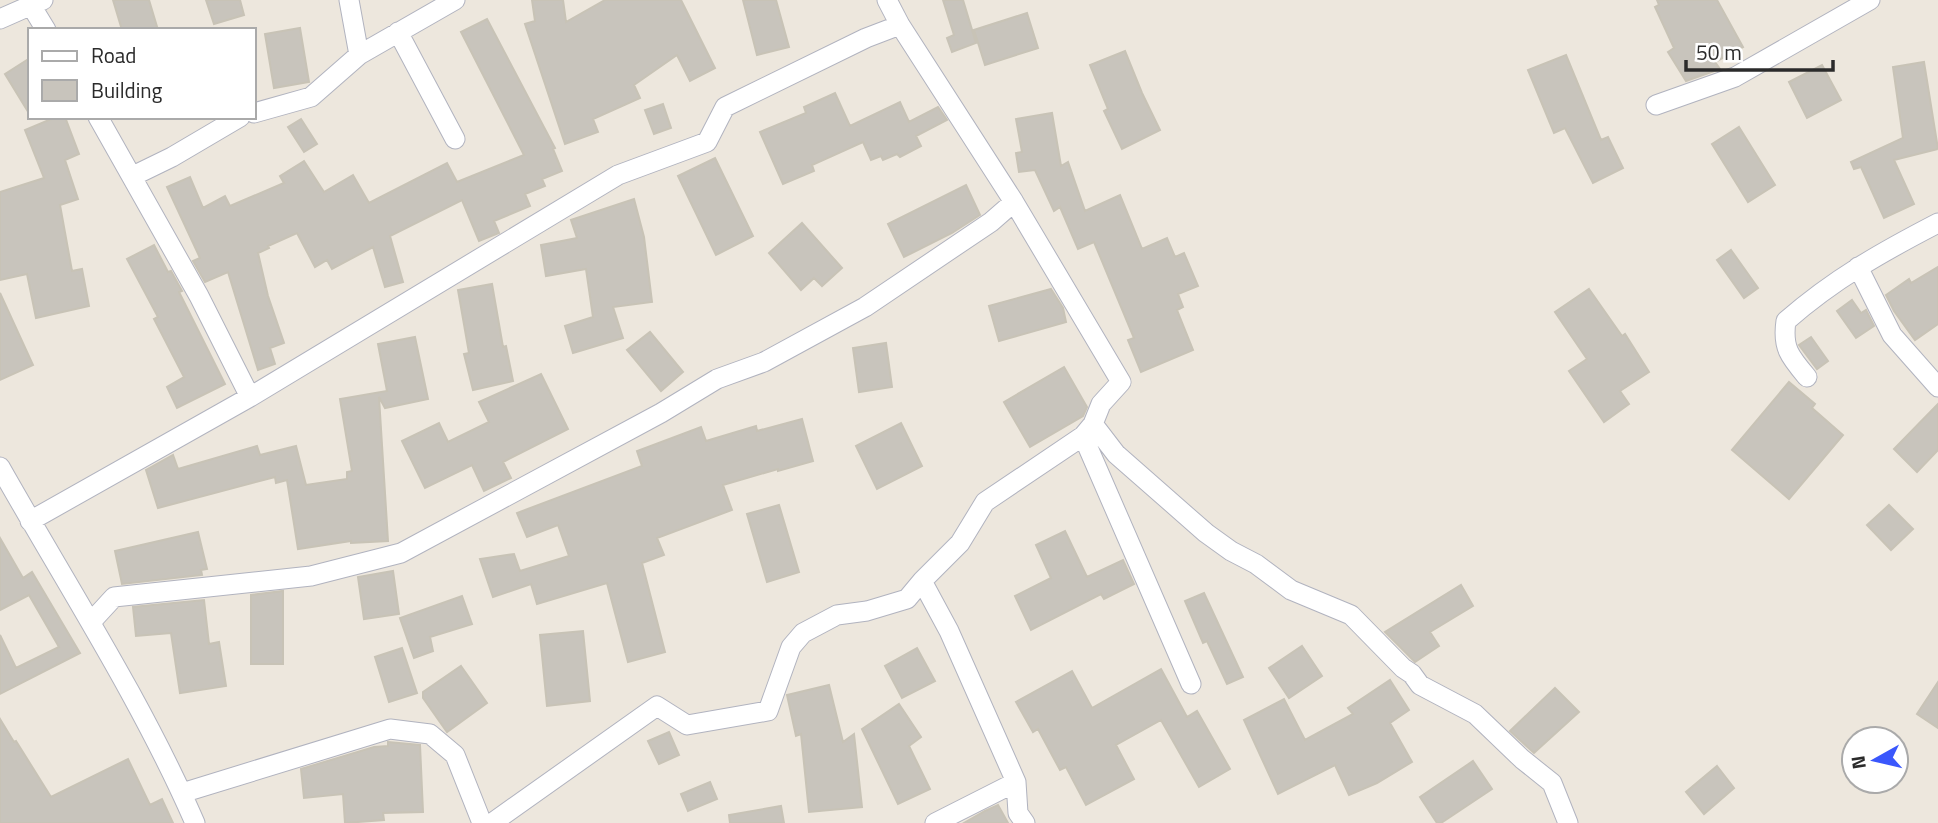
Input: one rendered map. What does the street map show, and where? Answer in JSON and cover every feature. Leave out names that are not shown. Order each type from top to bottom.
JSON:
[{"type":"street","points":[[349,0],[359,55]]},
{"type":"street","points":[[256,112],[311,97],[359,55],[455,0]]},
{"type":"street","points":[[492,823],[657,706],[687,724],[768,711],[792,647],[803,633],[837,615],[867,611],[907,599],[960,543],[985,502],[1088,430],[1101,404],[1121,382],[1014,202],[900,25],[887,0]]},
{"type":"street","points":[[1656,106],[1735,77],[1870,0]]},
{"type":"street","points":[[0,19],[38,4],[45,28]]},
{"type":"street","points":[[30,521],[250,397],[618,175],[707,142],[725,107],[866,38],[900,25]]},
{"type":"street","points":[[397,33],[455,139]]},
{"type":"street","points":[[99,119],[199,296],[250,397]]},
{"type":"street","points":[[133,176],[172,157],[237,119]]},
{"type":"street","points":[[91,622],[114,597],[311,576],[401,554],[661,413],[717,379],[764,362],[866,307],[991,222],[1014,202]]},
{"type":"street","points":[[1807,377],[1788,356],[1784,335],[1786,321],[1821,291],[1878,254],[1938,223]]},
{"type":"street","points":[[1858,267],[1892,335],[1938,387]]},
{"type":"street","points":[[1088,430],[1191,684]]},
{"type":"street","points":[[1088,430],[1206,533],[1231,551],[1256,564],[1291,590],[1351,615],[1420,685],[1475,714],[1522,759],[1552,783],[1568,823]]},
{"type":"street","points":[[0,467],[91,622],[182,793],[195,823]]},
{"type":"street","points":[[922,581],[949,631],[1016,782],[1018,813],[1025,823]]},
{"type":"street","points":[[182,793],[390,729],[430,734],[455,755],[482,823]]},
{"type":"street","points":[[935,823],[1016,782]]},
{"type":"building","points":[[113,0],[149,0],[157,28],[121,28]]},
{"type":"building","points":[[206,0],[240,0],[244,15],[214,24]]},
{"type":"building","points":[[532,0],[563,0],[566,22],[605,0],[681,0],[715,68],[690,81],[677,55],[634,85],[640,98],[593,119],[598,132],[565,144],[525,24],[535,21]]},
{"type":"building","points":[[743,0],[776,0],[789,47],[757,55]]},
{"type":"building","points":[[943,0],[963,0],[976,43],[952,52],[947,38],[954,35]]},
{"type":"building","points":[[1657,0],[1717,0],[1743,47],[1715,62],[1720,69],[1686,81],[1668,52],[1674,48],[1655,7],[1659,5]]},
{"type":"building","points":[[1027,13],[1038,48],[985,65],[974,30]]},
{"type":"building","points":[[487,19],[555,148],[553,149],[562,171],[542,179],[545,186],[525,194],[530,206],[494,221],[499,233],[479,241],[462,200],[390,236],[403,282],[385,287],[373,247],[332,269],[327,260],[315,267],[297,233],[268,246],[269,248],[258,253],[268,296],[284,343],[270,348],[275,364],[258,370],[228,272],[205,282],[193,261],[200,258],[167,187],[190,177],[203,208],[225,196],[230,206],[284,183],[280,176],[304,161],[324,192],[353,175],[369,203],[447,163],[457,182],[524,155],[461,32]]},
{"type":"building","points":[[300,28],[309,82],[274,88],[265,34]]},
{"type":"building","points":[[1125,51],[1160,130],[1122,149],[1104,111],[1108,109],[1090,65]]},
{"type":"building","points":[[1566,55],[1601,140],[1608,137],[1623,168],[1593,183],[1565,128],[1554,133],[1528,70]]},
{"type":"building","points":[[28,59],[28,112],[5,74]]},
{"type":"building","points":[[1924,62],[1938,149],[1894,160],[1914,204],[1884,218],[1861,167],[1854,169],[1851,162],[1903,138],[1893,67]]},
{"type":"building","points":[[1822,65],[1841,100],[1807,118],[1789,82]]},
{"type":"building","points":[[835,93],[850,126],[900,102],[909,122],[938,107],[947,120],[916,136],[921,146],[900,157],[897,154],[883,160],[881,156],[871,160],[863,142],[812,165],[814,171],[783,184],[760,132],[806,113],[804,107]]},
{"type":"building","points":[[663,104],[671,128],[654,134],[645,110]]},
{"type":"building","points":[[1052,113],[1061,166],[1068,162],[1085,211],[1120,195],[1142,249],[1167,238],[1175,257],[1184,253],[1198,286],[1178,294],[1183,307],[1177,310],[1193,350],[1141,372],[1128,340],[1134,338],[1094,242],[1078,249],[1060,207],[1054,211],[1035,170],[1019,172],[1016,153],[1022,152],[1016,119]]},
{"type":"building","points":[[51,119],[66,119],[79,154],[65,160],[78,199],[60,205],[72,271],[82,269],[89,306],[36,318],[27,274],[0,280],[0,192],[44,178],[25,130]]},
{"type":"building","points":[[301,119],[317,144],[304,152],[288,127]]},
{"type":"building","points":[[1739,127],[1775,185],[1748,202],[1712,144]]},
{"type":"building","points":[[715,158],[753,236],[716,255],[678,176]]},
{"type":"building","points":[[966,185],[980,215],[952,233],[904,257],[888,224]]},
{"type":"building","points":[[634,199],[644,237],[652,302],[613,307],[623,338],[573,353],[565,326],[593,317],[586,269],[546,276],[541,245],[577,238],[571,220]]},
{"type":"building","points":[[802,223],[842,268],[822,286],[814,278],[801,290],[769,253]]},
{"type":"building","points":[[154,245],[182,291],[179,292],[225,384],[177,408],[167,387],[184,377],[154,319],[158,317],[127,259]]},
{"type":"building","points":[[1731,250],[1758,288],[1744,298],[1717,260]]},
{"type":"building","points":[[1938,267],[1938,324],[1915,340],[1886,295],[1909,279],[1911,283]]},
{"type":"building","points":[[492,284],[503,347],[506,346],[513,381],[473,390],[464,354],[469,353],[458,290]]},
{"type":"building","points":[[1051,289],[1063,308],[1066,322],[999,341],[989,306]]},
{"type":"building","points":[[1589,289],[1622,336],[1625,334],[1649,372],[1620,391],[1629,404],[1604,422],[1569,371],[1587,359],[1555,312]]},
{"type":"building","points":[[0,293],[33,365],[0,380]]},
{"type":"building","points":[[1852,300],[1861,313],[1866,310],[1874,326],[1856,338],[1837,311]]},
{"type":"building","points":[[650,332],[683,372],[661,391],[627,350]]},
{"type":"building","points":[[415,337],[428,399],[385,408],[379,397],[388,541],[351,541],[298,549],[287,480],[276,483],[275,477],[158,508],[146,470],[173,455],[178,469],[257,446],[260,455],[296,446],[306,485],[347,479],[347,472],[352,471],[340,399],[387,391],[378,344]]},
{"type":"building","points":[[1811,337],[1828,361],[1817,369],[1799,345]]},
{"type":"building","points":[[886,343],[892,387],[859,392],[853,348]]},
{"type":"building","points":[[1064,367],[1087,407],[1083,416],[1030,447],[1004,402]]},
{"type":"building","points":[[541,374],[568,429],[503,462],[511,478],[484,491],[472,465],[425,488],[402,441],[439,423],[448,442],[489,422],[479,402]]},
{"type":"building","points":[[1789,382],[1815,404],[1812,408],[1843,435],[1789,499],[1732,450]]},
{"type":"building","points":[[1938,404],[1938,450],[1917,472],[1894,449]]},
{"type":"building","points":[[802,419],[813,461],[723,485],[732,510],[657,538],[664,555],[642,563],[665,652],[628,662],[607,583],[537,604],[531,584],[493,597],[480,559],[514,554],[520,571],[569,556],[558,525],[527,537],[517,513],[642,466],[637,451],[701,427],[706,441],[756,426],[757,431]]},
{"type":"building","points":[[901,423],[922,466],[877,489],[856,446]]},
{"type":"building","points":[[779,505],[799,572],[767,582],[747,514]]},
{"type":"building","points":[[1889,505],[1913,529],[1891,550],[1867,525]]},
{"type":"building","points":[[1065,531],[1087,577],[1123,560],[1134,584],[1104,599],[1101,594],[1031,630],[1015,596],[1051,578],[1036,545]]},
{"type":"building","points":[[198,532],[207,569],[201,570],[202,575],[122,584],[115,551]]},
{"type":"building","points":[[0,538],[23,578],[32,572],[80,653],[0,694],[0,635],[16,668],[59,647],[29,595],[0,610]]},
{"type":"building","points":[[393,571],[399,614],[364,619],[358,577]]},
{"type":"building","points":[[1461,585],[1473,606],[1430,632],[1439,646],[1415,662],[1385,632]]},
{"type":"building","points":[[283,591],[283,664],[251,664],[251,595]]},
{"type":"building","points":[[1204,593],[1243,677],[1227,684],[1207,641],[1203,643],[1185,601]]},
{"type":"building","points":[[462,596],[472,624],[430,637],[433,651],[414,658],[400,618]]},
{"type":"building","points":[[204,600],[209,644],[219,642],[226,686],[180,693],[171,633],[136,636],[133,607]]},
{"type":"building","points":[[583,631],[590,701],[547,706],[540,635]]},
{"type":"building","points":[[1302,646],[1322,676],[1289,698],[1269,668]]},
{"type":"building","points":[[402,648],[417,693],[389,702],[375,657]]},
{"type":"building","points":[[917,648],[935,681],[902,698],[885,666]]},
{"type":"building","points":[[461,666],[487,703],[447,732],[423,698],[423,692]]},
{"type":"building","points":[[1161,669],[1187,717],[1197,711],[1230,769],[1199,787],[1161,720],[1116,745],[1134,779],[1086,805],[1066,767],[1060,770],[1038,729],[1033,732],[1016,702],[1072,671],[1092,708]]},
{"type":"building","points":[[1390,680],[1409,710],[1390,723],[1412,762],[1377,783],[1349,795],[1335,765],[1278,794],[1244,720],[1284,699],[1305,740],[1353,714],[1348,708]]},
{"type":"building","points":[[1938,682],[1938,728],[1917,714]]},
{"type":"building","points":[[829,685],[843,742],[854,734],[862,807],[809,812],[801,734],[796,736],[787,695]]},
{"type":"building","points":[[1555,688],[1579,712],[1534,753],[1510,731]]},
{"type":"building","points":[[899,704],[921,737],[909,746],[930,789],[898,804],[862,729]]},
{"type":"building","points":[[0,719],[51,797],[128,759],[150,805],[162,799],[173,823],[0,823]]},
{"type":"building","points":[[669,732],[679,755],[659,764],[648,741]]},
{"type":"building","points":[[388,742],[420,745],[423,812],[383,813],[384,820],[345,823],[343,794],[304,798],[301,769],[374,747],[388,746]]},
{"type":"building","points":[[1473,761],[1492,789],[1441,823],[1437,823],[1420,797]]},
{"type":"building","points":[[1717,766],[1734,788],[1704,814],[1686,792]]},
{"type":"building","points":[[710,782],[717,799],[688,811],[681,794]]},
{"type":"building","points":[[998,805],[1008,823],[964,823],[985,811]]},
{"type":"building","points":[[781,806],[784,823],[730,823],[729,815]]}]
